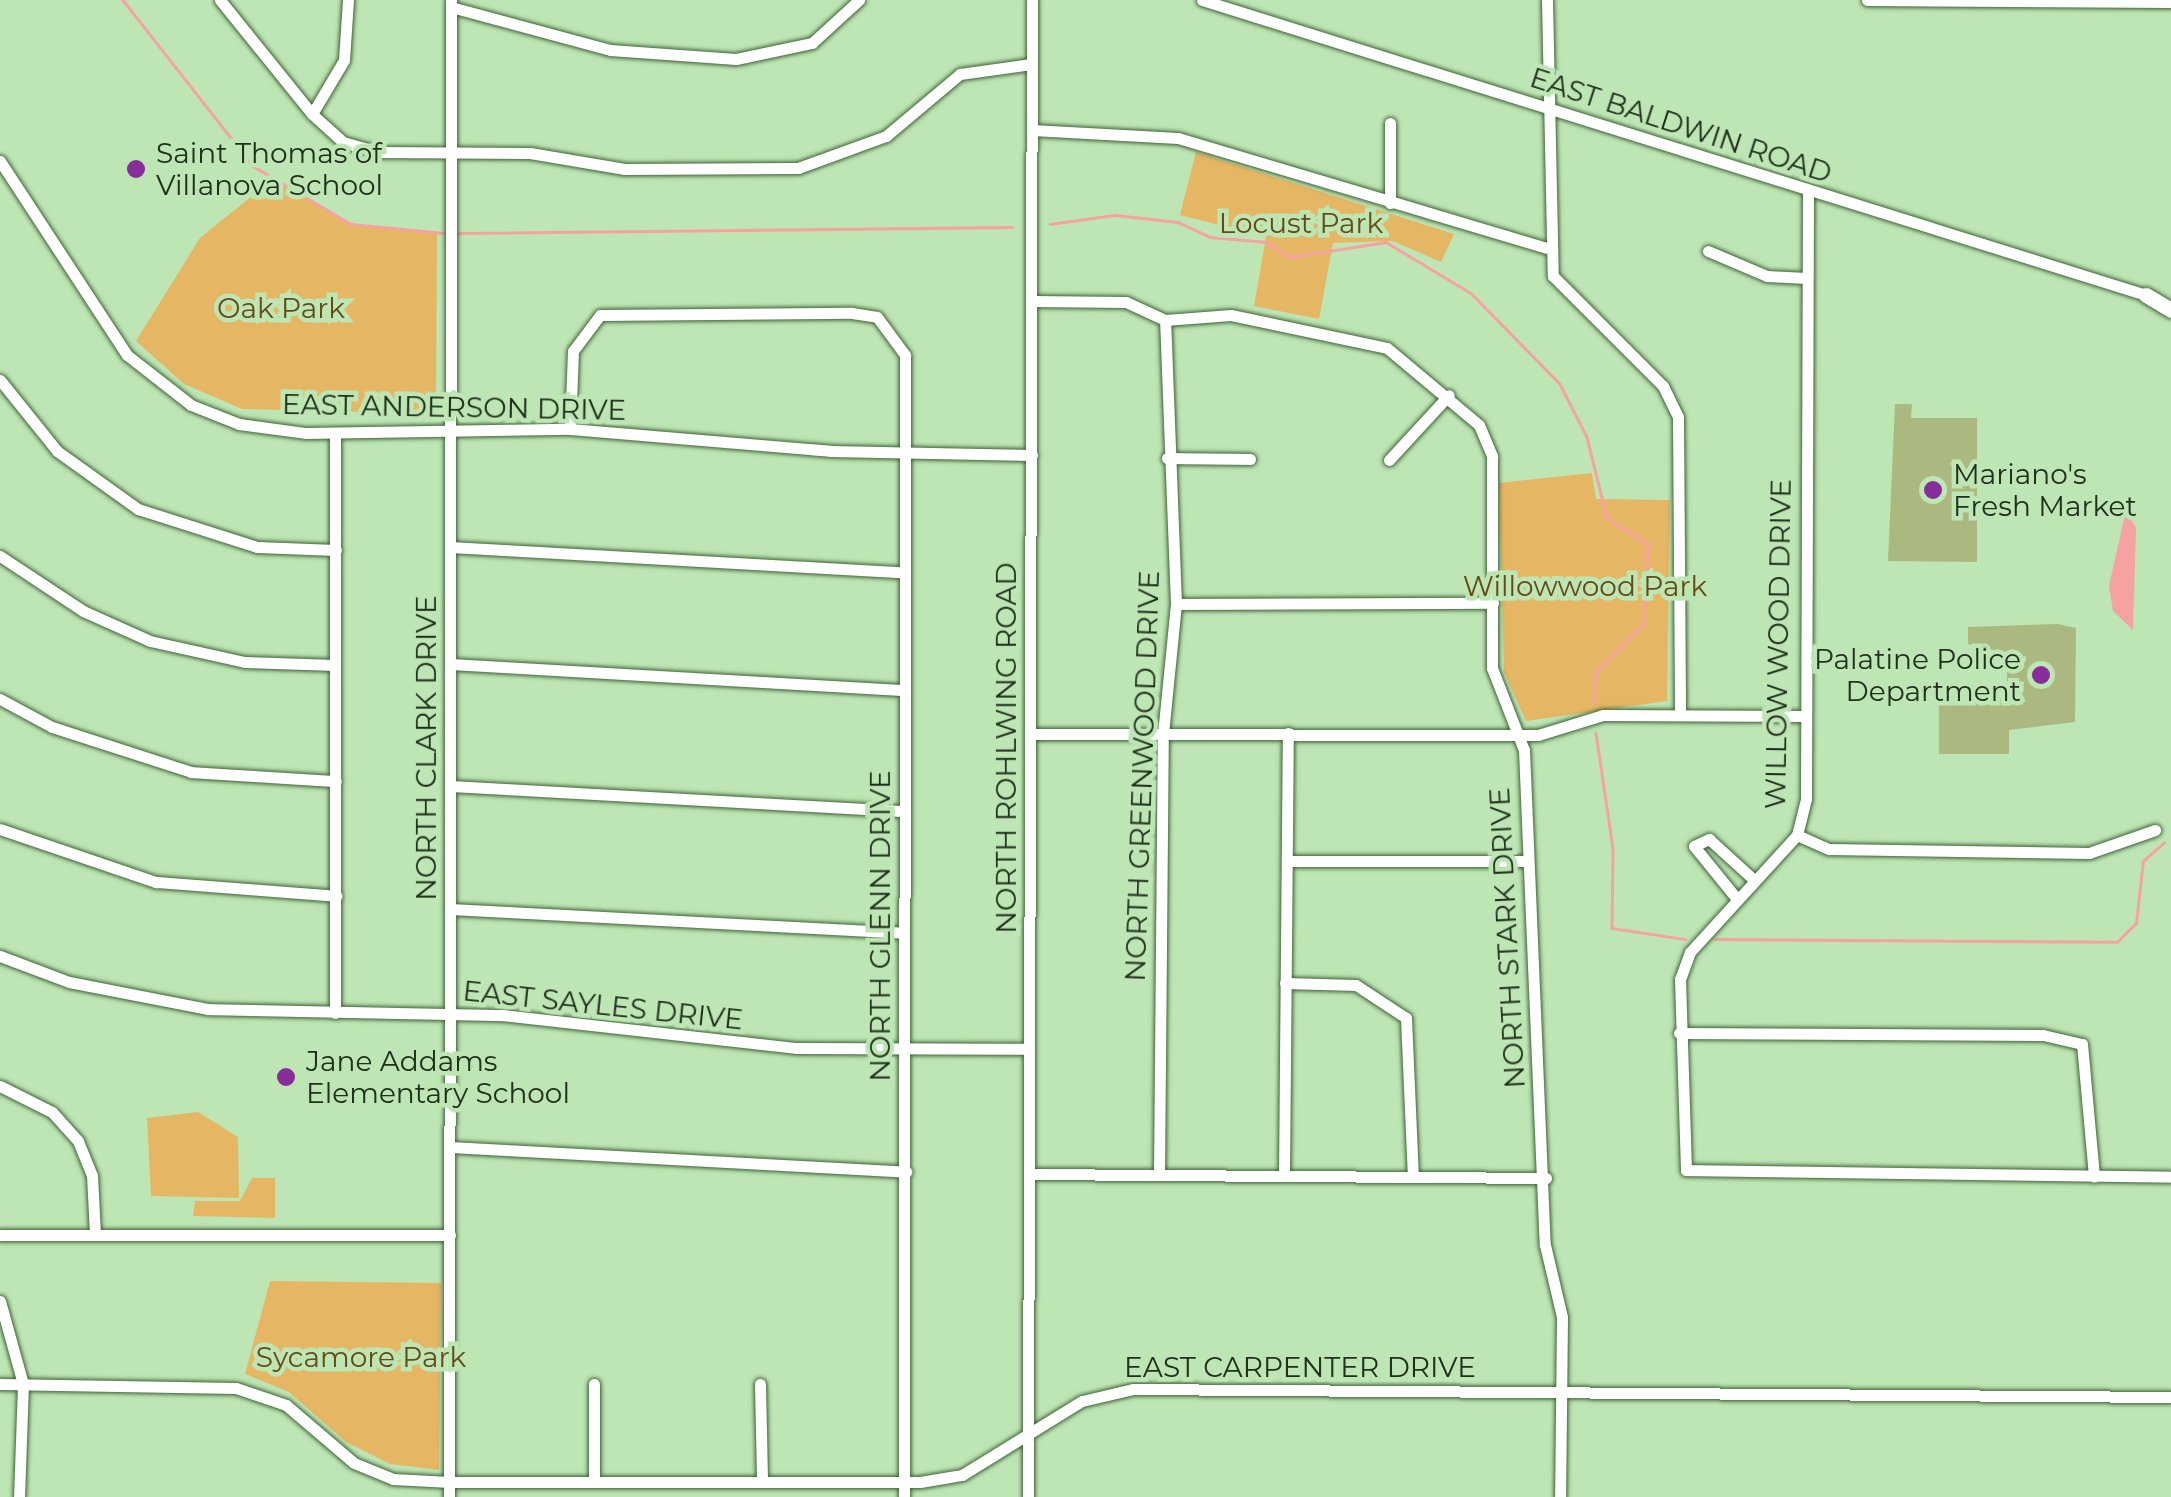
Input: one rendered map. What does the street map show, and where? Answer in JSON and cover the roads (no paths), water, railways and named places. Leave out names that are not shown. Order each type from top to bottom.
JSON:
[{"type":"main road","points":[[2146,295],[2171,295]]},
{"type":"main road","points":[[2146,295],[2171,310]]},
{"type":"street","points":[[220,0],[312,114],[360,147],[625,169],[810,166],[886,136],[960,74],[1031,64]]},
{"type":"street","points":[[312,114],[344,60],[348,0]]},
{"type":"street","points":[[451,3],[632,53],[736,59],[812,42],[860,0]]},
{"type":"street","name":"NORTH ROHLWING ROAD","points":[[1028,1497],[1032,0]]},
{"type":"street","name":"EAST BALDWIN ROAD","points":[[1202,0],[1808,194],[2146,295]]},
{"type":"street","points":[[1547,0],[1546,248],[1575,306],[1663,386],[1678,417],[1680,715]]},
{"type":"street","points":[[1867,0],[2171,2]]},
{"type":"street","name":"NORTH CLARK DRIVE","points":[[450,1497],[454,429],[451,3]]},
{"type":"street","points":[[1390,122],[1390,203]]},
{"type":"street","points":[[1032,130],[1178,138],[1546,248]]},
{"type":"street","name":"EAST ANDERSON DRIVE","points":[[0,161],[115,339],[161,384],[239,424],[335,432],[570,430],[904,452],[1032,455]]},
{"type":"street","name":"WILLOW WOOD DRIVE","points":[[1808,194],[1805,716],[1797,835],[1690,952],[1679,1033],[1686,1170],[2094,1176]]},
{"type":"street","points":[[1708,251],[1767,276],[1806,278]]},
{"type":"street","points":[[1032,300],[1126,302],[1165,320]]},
{"type":"street","name":"NORTH GLENN DRIVE","points":[[570,430],[573,351],[600,315],[852,313],[877,317],[905,355],[904,1497]]},
{"type":"street","name":"NORTH STARK DRIVE","points":[[1165,320],[1231,315],[1387,348],[1449,395],[1492,456],[1496,692],[1517,735],[1562,1393],[1560,1497]]},
{"type":"street","name":"NORTH GREENWOOD DRIVE","points":[[1158,1174],[1163,734],[1176,604],[1165,320]]},
{"type":"street","points":[[0,380],[57,451],[138,510],[220,539],[336,550]]},
{"type":"street","points":[[1390,460],[1449,395]]},
{"type":"street","points":[[335,432],[336,1013]]},
{"type":"street","points":[[1168,458],[1250,459]]},
{"type":"street","points":[[451,547],[904,572]]},
{"type":"street","points":[[0,556],[70,604],[150,641],[246,662],[335,665]]},
{"type":"street","points":[[1176,604],[1492,604]]},
{"type":"street","points":[[452,664],[904,690]]},
{"type":"street","points":[[0,699],[52,727],[191,772],[336,781]]},
{"type":"street","points":[[1030,734],[1517,735],[1603,715],[1805,716]]},
{"type":"street","points":[[1284,1176],[1288,733]]},
{"type":"street","points":[[452,786],[904,811]]},
{"type":"street","points":[[0,829],[156,882],[336,896]]},
{"type":"street","points":[[1797,835],[1829,849],[2089,853],[2155,830]]},
{"type":"street","points":[[1737,899],[1694,846],[1709,839],[1754,880]]},
{"type":"street","points":[[1287,861],[1524,861]]},
{"type":"street","points":[[452,909],[904,932]]},
{"type":"street","name":"EAST SAYLES DRIVE","points":[[0,956],[69,982],[180,1005],[452,1014],[906,1050],[1029,1049]]},
{"type":"street","points":[[1285,983],[1356,985],[1406,1018],[1413,1176]]},
{"type":"street","points":[[1679,1033],[2043,1035],[2082,1044],[2094,1176],[2171,1176]]},
{"type":"street","points":[[0,1086],[52,1112],[78,1141],[92,1175],[95,1235]]},
{"type":"street","points":[[451,1146],[906,1172]]},
{"type":"street","points":[[1029,1174],[1546,1178]]},
{"type":"street","points":[[0,1235],[450,1235]]},
{"type":"street","points":[[0,1301],[24,1384],[19,1497]]},
{"type":"street","name":"EAST CARPENTER DRIVE","points":[[0,1384],[236,1388],[286,1404],[354,1464],[393,1479],[450,1482],[904,1483],[962,1475],[1028,1434],[1115,1390],[2171,1397]]},
{"type":"street","points":[[594,1384],[594,1482]]},
{"type":"street","points":[[760,1384],[762,1482]]},
{"type":"waterway","points":[[123,0],[253,166],[351,224],[444,233]]},
{"type":"waterway","points":[[1050,224],[1115,215],[1178,222],[1210,237],[1267,242],[1289,257],[1386,242],[1471,293],[1560,384],[1587,437],[1607,518],[1648,544],[1644,624],[1596,672],[1594,703]]},
{"type":"waterway","points":[[458,233],[1012,227]]},
{"type":"waterway","points":[[1596,733],[1613,848],[1612,928],[1685,939]]},
{"type":"waterway","points":[[1715,939],[2117,942],[2136,923],[2143,861],[2164,843]]},
{"type":"place","name":"Saint Thomas of Villanova School","points":[[136,169]]},
{"type":"place","name":"Mariano's Fresh Market","points":[[1933,490]]},
{"type":"place","name":"Palatine Police Department","points":[[2041,675]]},
{"type":"place","name":"Jane Addams Elementary School","points":[[286,1077]]},
{"type":"park label","name":"Locust Park","points":[[1301,223]]},
{"type":"park label","name":"Oak Park","points":[[281,308]]},
{"type":"park label","name":"Willowwood Park","points":[[1585,586]]},
{"type":"park label","name":"Sycamore Park","points":[[361,1357]]}]
